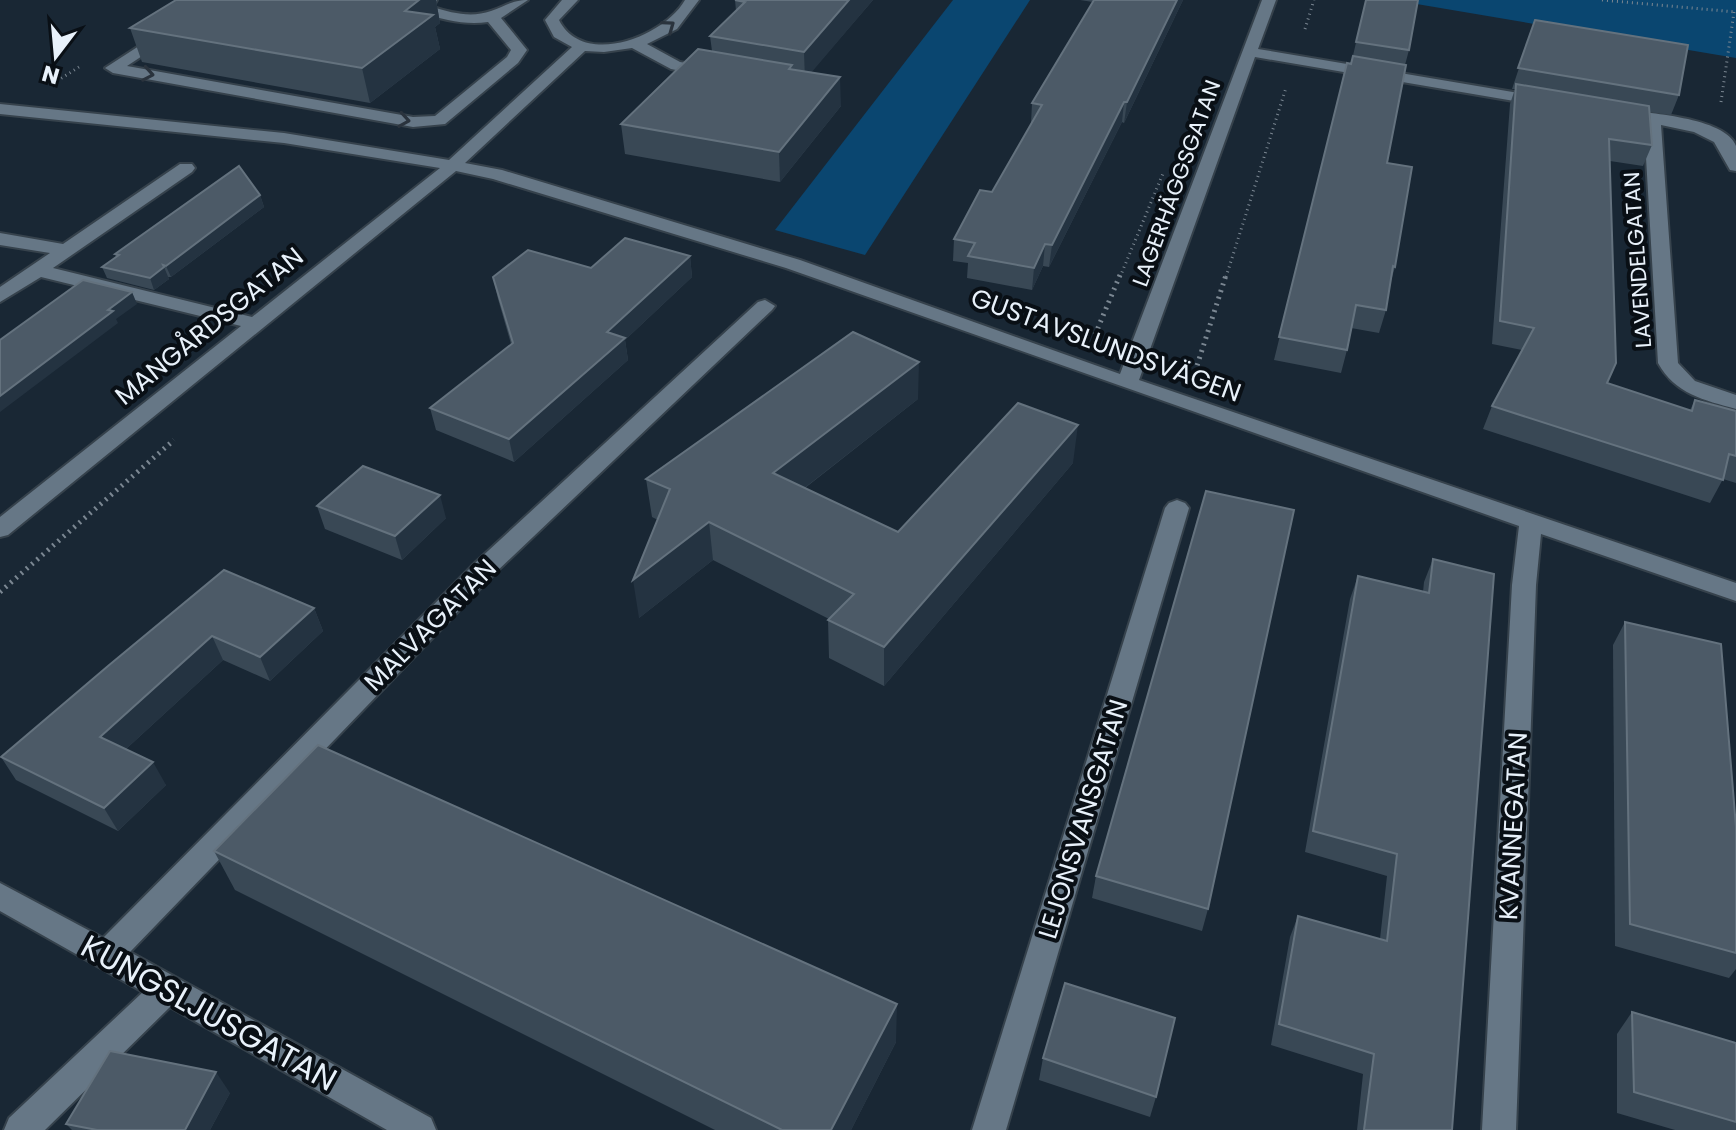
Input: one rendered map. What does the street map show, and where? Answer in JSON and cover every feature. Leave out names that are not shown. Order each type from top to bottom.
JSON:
[{"type":"street","points":[[220,0],[113,68],[413,122],[439,121],[513,60],[519,50],[493,18]]},
{"type":"street","points":[[430,0],[424,4],[427,10],[442,15],[493,18],[521,0]]},
{"type":"street","points":[[571,0],[555,14],[554,27],[561,38],[581,47],[653,37],[671,27],[692,0]]},
{"type":"street","name":"LAGERHÄGGSGATAN","points":[[1127,383],[1269,0]]},
{"type":"street","points":[[633,42],[676,66],[733,76]]},
{"type":"street","name":"MANGÅRDSGATAN","points":[[0,529],[453,165],[581,47]]},
{"type":"street","points":[[1250,52],[1565,105]]},
{"type":"street","name":"GUSTAVSLUNDSVÄGEN","points":[[0,109],[284,138],[496,174],[683,228],[1736,592]]},
{"type":"street","points":[[1609,113],[1716,135],[1727,146],[1736,166]]},
{"type":"street","name":"LAVENDELGATAN","points":[[1652,120],[1668,363],[1672,372],[1691,388],[1736,402]]},
{"type":"street","points":[[0,296],[186,168]]},
{"type":"street","points":[[0,239],[66,250]]},
{"type":"street","points":[[37,270],[256,324]]},
{"type":"street","name":"MALVAGATAN","points":[[106,956],[485,568],[765,306]]},
{"type":"street","name":"LEJONSVANSGATAN","points":[[989,1130],[1177,508]]},
{"type":"street","name":"KVANNEGATAN","points":[[1499,1130],[1524,585],[1531,522]]},
{"type":"street","name":"KUNGSLJUSGATAN","points":[[0,896],[419,1130]]},
{"type":"street","points":[[21,1130],[167,989]]},
{"type":"path","points":[[1185,403],[1314,0]]},
{"type":"path","points":[[1602,0],[1735,12],[1716,135]]},
{"type":"path","points":[[1082,367],[1168,161]]},
{"type":"shaded area","points":[[953,0],[1030,0],[865,255],[775,230]]},
{"type":"shaded area","points":[[1393,0],[1736,0],[1736,58]]},
{"type":"building","points":[[176,0],[419,0],[405,11],[433,15],[362,68],[130,28]]},
{"type":"building","points":[[735,0],[849,0],[804,52],[710,36],[745,2]]},
{"type":"building","points":[[1094,0],[1177,0],[1052,245],[1045,244],[1034,268],[968,256],[975,243],[954,239],[980,190],[992,192],[1042,105],[1032,103]]},
{"type":"building","points":[[1366,0],[1418,0],[1409,50],[1356,42]]},
{"type":"building","points":[[1535,20],[1688,45],[1679,95],[1518,68]]},
{"type":"building","points":[[698,49],[792,65],[789,69],[840,77],[779,152],[621,124]]},
{"type":"building","points":[[1353,56],[1406,65],[1387,163],[1412,167],[1386,310],[1356,305],[1347,350],[1279,337],[1347,63],[1351,64]]},
{"type":"building","points":[[1516,84],[1649,106],[1652,145],[1609,139],[1616,363],[1607,383],[1692,411],[1695,400],[1736,411],[1736,456],[1729,454],[1723,480],[1492,406],[1534,328],[1500,321]]},
{"type":"building","points":[[239,166],[260,195],[166,266],[163,265],[150,278],[102,267],[119,255],[115,254]]},
{"type":"building","points":[[625,238],[690,256],[607,332],[625,338],[509,439],[430,408],[513,343],[493,277],[528,250],[591,268]]},
{"type":"building","points":[[83,280],[132,292],[108,310],[113,311],[0,396],[0,340]]},
{"type":"building","points":[[853,332],[919,362],[773,473],[898,532],[1018,403],[1078,425],[884,647],[828,620],[854,594],[709,522],[633,580],[670,489],[646,479]]},
{"type":"building","points":[[363,466],[440,495],[395,536],[317,506]]},
{"type":"building","points":[[1206,491],[1294,510],[1208,909],[1096,876]]},
{"type":"building","points":[[1433,559],[1494,574],[1452,1130],[1364,1130],[1374,1054],[1279,1024],[1298,916],[1387,941],[1397,854],[1313,831],[1358,576],[1429,593]]},
{"type":"building","points":[[224,570],[314,608],[260,657],[212,636],[100,737],[153,762],[104,808],[1,757],[108,666]]},
{"type":"building","points":[[1625,622],[1721,644],[1736,827],[1736,953],[1630,924]]},
{"type":"building","points":[[318,745],[897,1004],[831,1130],[782,1130],[214,851]]},
{"type":"building","points":[[1065,983],[1175,1018],[1156,1097],[1043,1058]]},
{"type":"building","points":[[1632,1012],[1736,1043],[1736,1122],[1634,1092]]},
{"type":"building","points":[[110,1051],[216,1072],[185,1130],[97,1130],[66,1124]]}]
